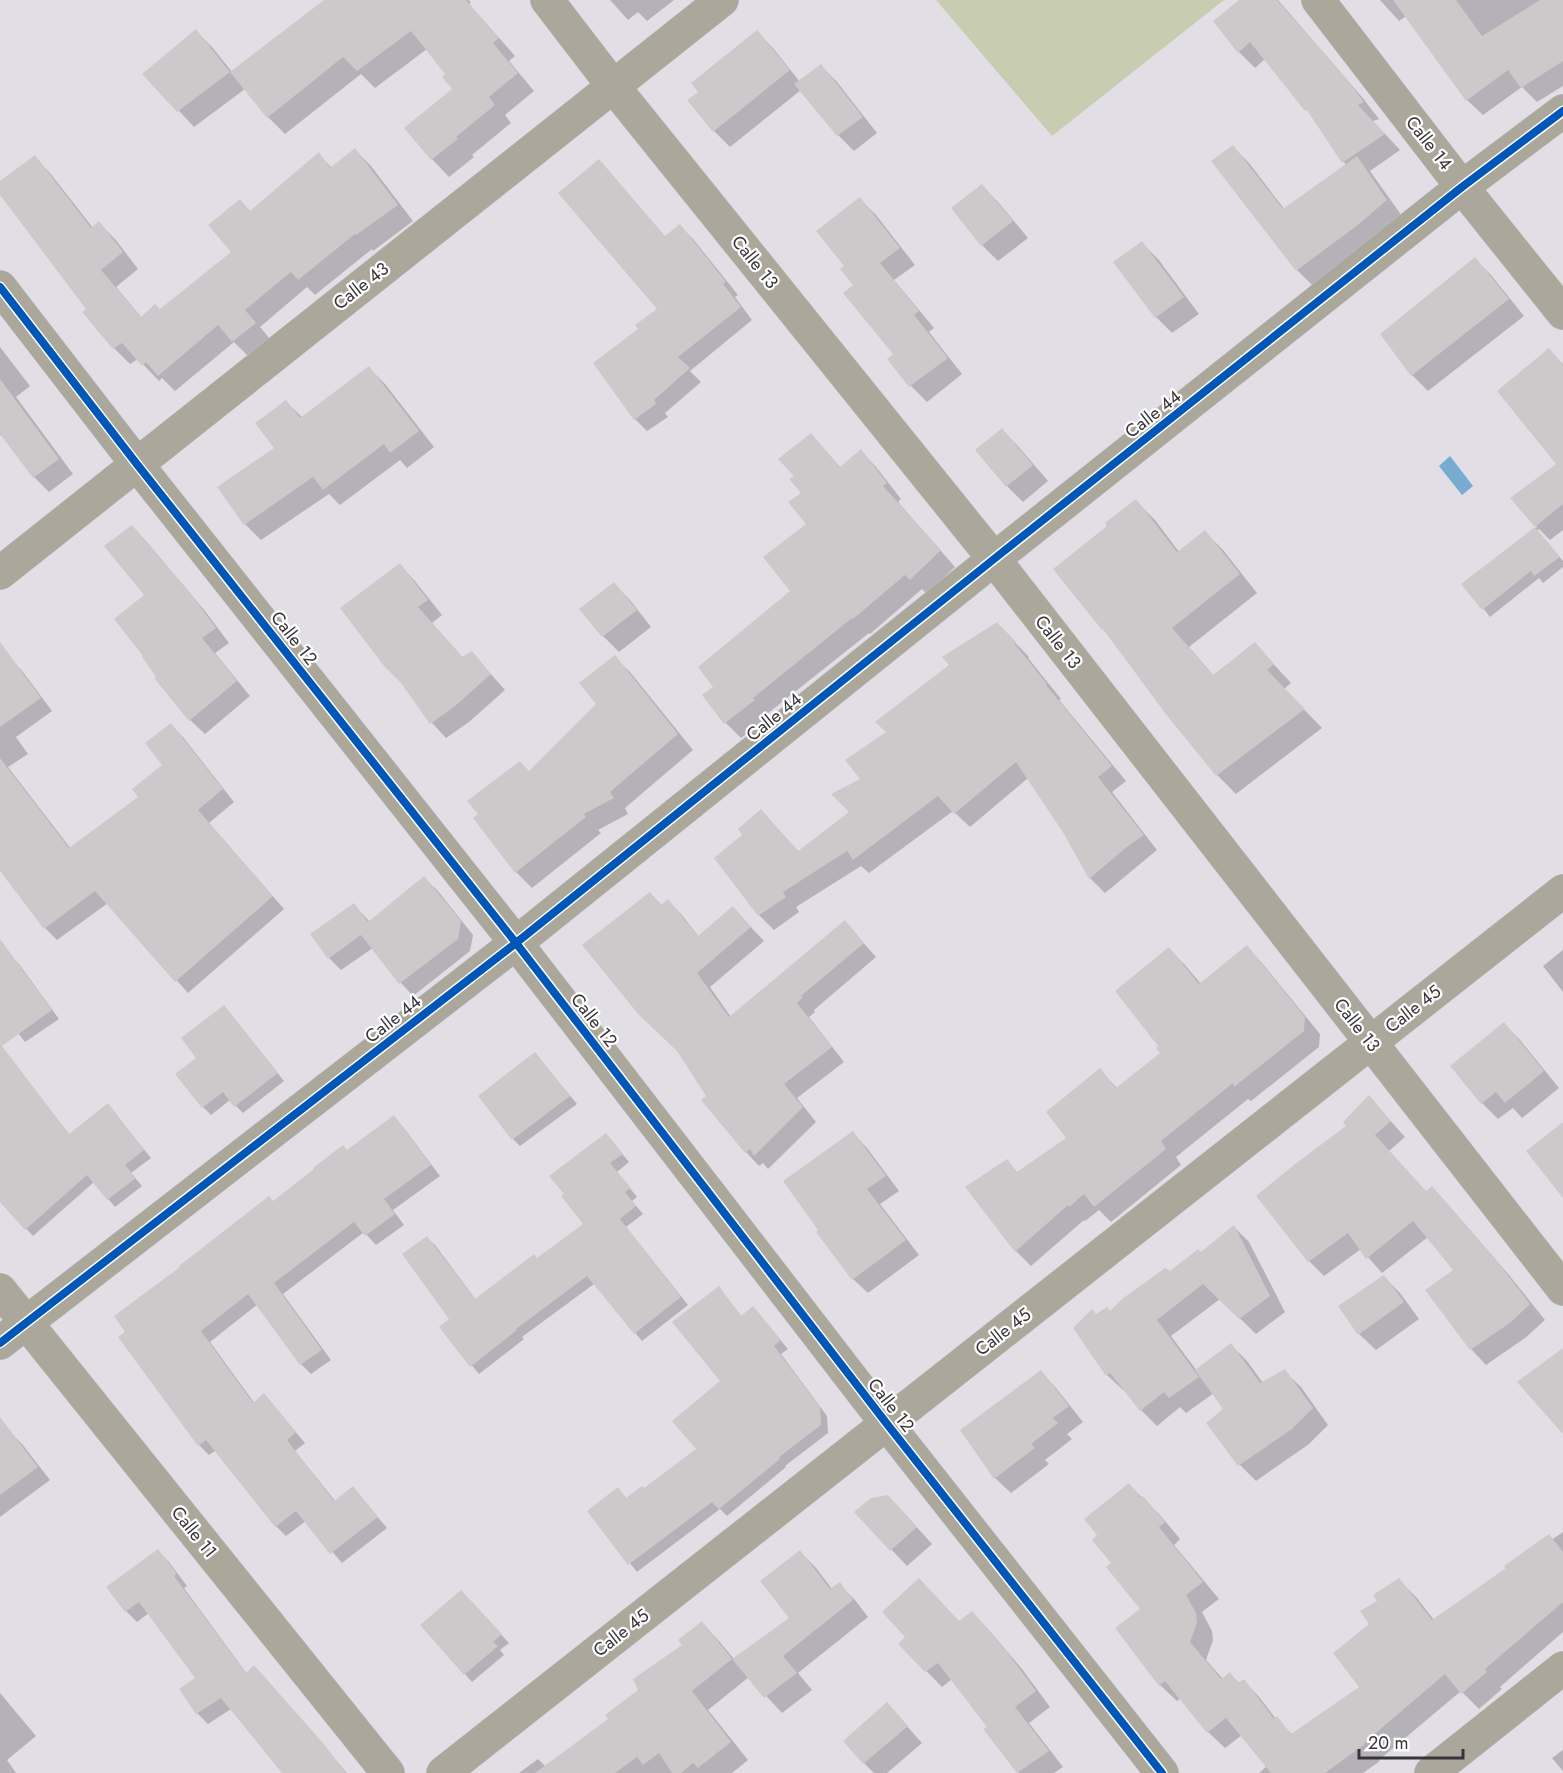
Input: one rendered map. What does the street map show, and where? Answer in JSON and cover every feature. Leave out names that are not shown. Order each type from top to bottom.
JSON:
[{"type":"street","name":"Calle 13","points":[[547,0],[613,86],[994,559],[1563,1289]]},
{"type":"street","name":"Calle 43","points":[[0,573],[723,0]]},
{"type":"street","name":"Calle 14","points":[[1318,0],[1462,187],[1563,313]]},
{"type":"street","name":"Calle 44","points":[[0,1343],[516,943],[1462,187],[1563,111]]},
{"type":"street","name":"Calle 12","points":[[0,287],[136,463],[516,943],[887,1424],[1162,1773]]},
{"type":"street","name":"Calle 45","points":[[443,1773],[1563,891]]},
{"type":"street","name":"Calle 11","points":[[0,1290],[388,1773]]},
{"type":"street","points":[[1431,1773],[1563,1668]]},
{"type":"green space","points":[[936,0],[1224,0],[1052,136]]},
{"type":"water","points":[[1450,456],[1473,486],[1462,495],[1439,466]]},
{"type":"building","points":[[324,0],[466,0],[499,38],[493,43],[518,73],[489,97],[495,105],[431,160],[404,128],[452,89],[442,77],[445,74],[411,31],[357,71],[343,57],[267,118],[230,72]]},
{"type":"building","points":[[1239,0],[1277,0],[1346,78],[1364,102],[1358,105],[1385,134],[1342,163],[1307,110],[1305,111],[1250,42],[1238,53],[1213,21]]},
{"type":"building","points":[[1393,0],[1456,0],[1482,36],[1540,0],[1563,0],[1563,61],[1521,88],[1508,70],[1466,101]]},
{"type":"building","points":[[196,29],[230,72],[177,112],[142,74]]},
{"type":"building","points":[[757,30],[790,70],[713,132],[687,100],[698,92],[691,83]]},
{"type":"building","points":[[821,64],[863,117],[837,136],[794,84]]},
{"type":"building","points":[[1233,145],[1283,209],[1357,156],[1387,200],[1296,271],[1211,161]]},
{"type":"building","points":[[355,148],[398,205],[355,234],[298,280],[291,272],[245,310],[256,323],[232,342],[218,325],[158,376],[146,362],[142,366],[122,343],[113,349],[82,312],[86,309],[0,195],[0,181],[35,155],[91,228],[99,221],[123,252],[101,270],[141,317],[155,304],[160,309],[231,252],[208,225],[240,199],[250,211],[319,152],[330,168]]},
{"type":"building","points":[[599,159],[665,236],[680,224],[726,282],[723,284],[741,307],[678,357],[690,368],[654,400],[656,404],[634,420],[593,363],[638,329],[635,325],[657,309],[558,193]]},
{"type":"building","points":[[982,184],[1013,221],[981,246],[951,208]]},
{"type":"building","points":[[860,197],[900,248],[880,263],[919,311],[914,315],[948,358],[909,387],[887,359],[893,354],[843,293],[853,285],[840,269],[844,266],[816,231]]},
{"type":"building","points":[[1142,241],[1184,297],[1155,318],[1113,262]]},
{"type":"building","points":[[1475,257],[1509,299],[1411,376],[1380,334]]},
{"type":"building","points":[[1549,348],[1563,365],[1563,504],[1535,527],[1510,498],[1556,464],[1497,391]]},
{"type":"building","points":[[369,366],[419,431],[390,453],[384,444],[323,490],[313,477],[244,525],[217,487],[274,448],[255,423],[286,400],[300,418]]},
{"type":"building","points":[[0,379],[59,459],[33,478],[0,434]]},
{"type":"building","points":[[1002,428],[1033,465],[1006,487],[975,450]]},
{"type":"building","points":[[811,433],[840,467],[861,449],[887,483],[883,486],[941,550],[910,580],[905,575],[724,724],[702,695],[713,687],[698,667],[790,591],[763,557],[806,524],[788,502],[801,493],[789,479],[794,476],[778,459]]},
{"type":"building","points":[[1136,499],[1177,552],[1205,530],[1240,574],[1172,628],[1213,675],[1255,642],[1274,664],[1267,670],[1305,709],[1216,776],[1165,713],[1103,629],[1053,569],[1107,526],[1105,523]]},
{"type":"building","points":[[132,525],[191,594],[216,628],[202,638],[237,681],[189,721],[154,678],[156,677],[143,656],[114,619],[144,595],[104,546]]},
{"type":"building","points":[[1535,527],[1560,557],[1534,576],[1531,571],[1482,610],[1461,584]]},
{"type":"building","points":[[400,563],[428,600],[418,607],[462,657],[472,651],[491,674],[454,707],[430,724],[401,683],[384,666],[340,608]]},
{"type":"building","points":[[614,582],[637,610],[602,637],[579,609]]},
{"type":"building","points":[[997,622],[1016,642],[1014,643],[1046,685],[1112,766],[1098,777],[1144,835],[1089,879],[1064,834],[1016,762],[954,814],[938,796],[853,860],[847,851],[783,892],[786,897],[758,916],[714,858],[742,835],[738,829],[761,809],[798,851],[849,812],[831,794],[860,779],[845,760],[886,732],[875,722],[949,665],[942,657]]},
{"type":"building","points":[[0,642],[41,698],[0,727]]},
{"type":"building","points":[[615,655],[678,734],[610,792],[614,798],[584,814],[586,817],[515,873],[473,818],[478,814],[467,801],[520,761],[529,771],[596,704],[579,683]]},
{"type":"building","points":[[171,723],[223,789],[198,810],[273,896],[175,982],[95,891],[44,929],[0,871],[0,758],[69,848],[138,797],[132,789],[162,765],[145,743]]},
{"type":"building","points":[[424,876],[461,921],[458,939],[399,984],[361,935],[328,959],[310,934],[354,903],[368,922]]},
{"type":"building","points":[[650,892],[661,905],[668,899],[698,936],[733,906],[751,927],[697,973],[729,1017],[845,920],[864,943],[801,996],[803,997],[797,1003],[832,1047],[784,1084],[803,1107],[754,1156],[750,1149],[745,1153],[701,1100],[706,1096],[677,1051],[639,1015],[582,945]]},
{"type":"building","points":[[0,939],[52,1010],[2,1046],[69,1134],[108,1103],[144,1150],[125,1165],[136,1178],[107,1200],[87,1175],[25,1230],[0,1202]]},
{"type":"building","points":[[1247,945],[1305,1017],[1304,1031],[1234,1087],[1233,1083],[1161,1141],[1166,1149],[1094,1207],[1084,1194],[1069,1207],[1068,1205],[1015,1252],[965,1187],[1007,1159],[1017,1172],[1066,1138],[1046,1112],[1100,1068],[1116,1088],[1160,1053],[1156,1048],[1158,1046],[1115,991],[1169,947],[1199,984]]},
{"type":"building","points":[[224,1005],[278,1073],[234,1107],[223,1092],[202,1108],[175,1074],[196,1058],[181,1038]]},
{"type":"building","points":[[1504,1022],[1544,1071],[1505,1103],[1496,1092],[1481,1104],[1450,1066]]},
{"type":"building","points":[[535,1052],[570,1096],[512,1140],[478,1096]]},
{"type":"building","points":[[1369,1095],[1391,1121],[1375,1135],[1426,1191],[1432,1186],[1494,1257],[1530,1304],[1510,1323],[1470,1350],[1425,1290],[1453,1270],[1413,1221],[1366,1259],[1348,1233],[1308,1262],[1256,1196],[1346,1126],[1343,1122]]},
{"type":"building","points":[[394,1115],[431,1165],[384,1199],[395,1214],[365,1236],[354,1222],[274,1283],[322,1350],[300,1365],[248,1294],[201,1331],[253,1403],[264,1393],[296,1432],[287,1440],[334,1501],[353,1486],[378,1517],[330,1554],[296,1511],[275,1527],[206,1440],[198,1446],[118,1337],[125,1332],[114,1316],[269,1196],[273,1201],[343,1145],[347,1150]]},
{"type":"building","points":[[1563,1122],[1563,1198],[1526,1151]]},
{"type":"building","points":[[853,1131],[886,1176],[867,1189],[906,1240],[852,1280],[816,1232],[818,1230],[783,1181]]},
{"type":"building","points":[[606,1133],[623,1154],[610,1163],[631,1188],[625,1192],[636,1206],[620,1219],[681,1297],[634,1334],[587,1276],[470,1367],[439,1327],[449,1319],[402,1254],[427,1236],[475,1299],[534,1254],[537,1258],[583,1224],[561,1196],[564,1194],[549,1176]]},
{"type":"building","points":[[1234,1225],[1270,1296],[1239,1319],[1203,1284],[1157,1320],[1199,1377],[1169,1398],[1164,1392],[1140,1411],[1110,1373],[1106,1376],[1073,1328],[1092,1309],[1096,1314],[1107,1307],[1110,1311],[1122,1299],[1165,1268],[1170,1271],[1198,1249],[1201,1252]]},
{"type":"building","points":[[1384,1275],[1404,1302],[1358,1335],[1338,1306]]},
{"type":"building","points":[[719,1286],[741,1316],[753,1306],[781,1340],[774,1346],[820,1407],[821,1425],[779,1457],[780,1459],[719,1509],[712,1502],[628,1565],[587,1511],[618,1487],[626,1498],[642,1486],[644,1488],[696,1449],[672,1421],[720,1381],[672,1322]]},
{"type":"building","points":[[1231,1343],[1260,1383],[1285,1369],[1313,1408],[1292,1429],[1238,1466],[1206,1423],[1223,1409],[1195,1370]]},
{"type":"building","points":[[1563,1348],[1563,1434],[1517,1382]]},
{"type":"building","points":[[1041,1370],[1069,1406],[1053,1418],[1058,1423],[1031,1444],[1035,1448],[994,1479],[960,1430]]},
{"type":"building","points":[[0,1417],[38,1467],[0,1495]]},
{"type":"building","points":[[1129,1483],[1165,1522],[1159,1527],[1203,1582],[1186,1595],[1196,1613],[1197,1623],[1190,1642],[1221,1679],[1230,1672],[1238,1683],[1244,1679],[1274,1719],[1277,1716],[1291,1734],[1359,1687],[1333,1653],[1369,1624],[1360,1611],[1377,1601],[1373,1595],[1399,1578],[1432,1620],[1506,1568],[1504,1566],[1549,1534],[1563,1552],[1563,1602],[1485,1669],[1487,1672],[1461,1694],[1445,1674],[1365,1744],[1325,1773],[1271,1773],[1226,1718],[1207,1733],[1165,1681],[1159,1686],[1115,1628],[1140,1609],[1106,1567],[1111,1563],[1092,1540],[1097,1535],[1084,1519]]},
{"type":"building","points":[[888,1495],[917,1527],[890,1551],[854,1512],[871,1498]]},
{"type":"building","points":[[158,1549],[177,1574],[174,1576],[246,1673],[254,1665],[323,1743],[346,1773],[282,1773],[221,1698],[196,1714],[179,1689],[195,1678],[139,1602],[125,1612],[106,1587]]},
{"type":"building","points":[[800,1550],[830,1589],[840,1582],[853,1600],[783,1656],[797,1673],[764,1698],[732,1659],[789,1618],[760,1581]]},
{"type":"building","points":[[919,1578],[959,1621],[972,1611],[1036,1691],[1015,1707],[1049,1751],[1017,1773],[983,1729],[987,1727],[938,1663],[925,1672],[898,1644],[905,1637],[882,1612]]},
{"type":"building","points":[[461,1590],[502,1634],[493,1642],[498,1646],[464,1675],[420,1625]]},
{"type":"building","points":[[702,1621],[732,1659],[692,1691],[731,1742],[698,1768],[693,1763],[681,1773],[672,1773],[659,1753],[643,1765],[637,1757],[615,1773],[535,1773],[608,1719],[605,1715],[638,1690],[633,1679],[682,1645],[678,1640]]},
{"type":"building","points":[[887,1702],[908,1726],[863,1764],[843,1741]]},
{"type":"cycle path","points":[[0,1343],[516,943],[1462,187],[1563,111]]},
{"type":"cycle path","points":[[0,287],[136,463],[516,943],[887,1424],[1162,1773]]}]
